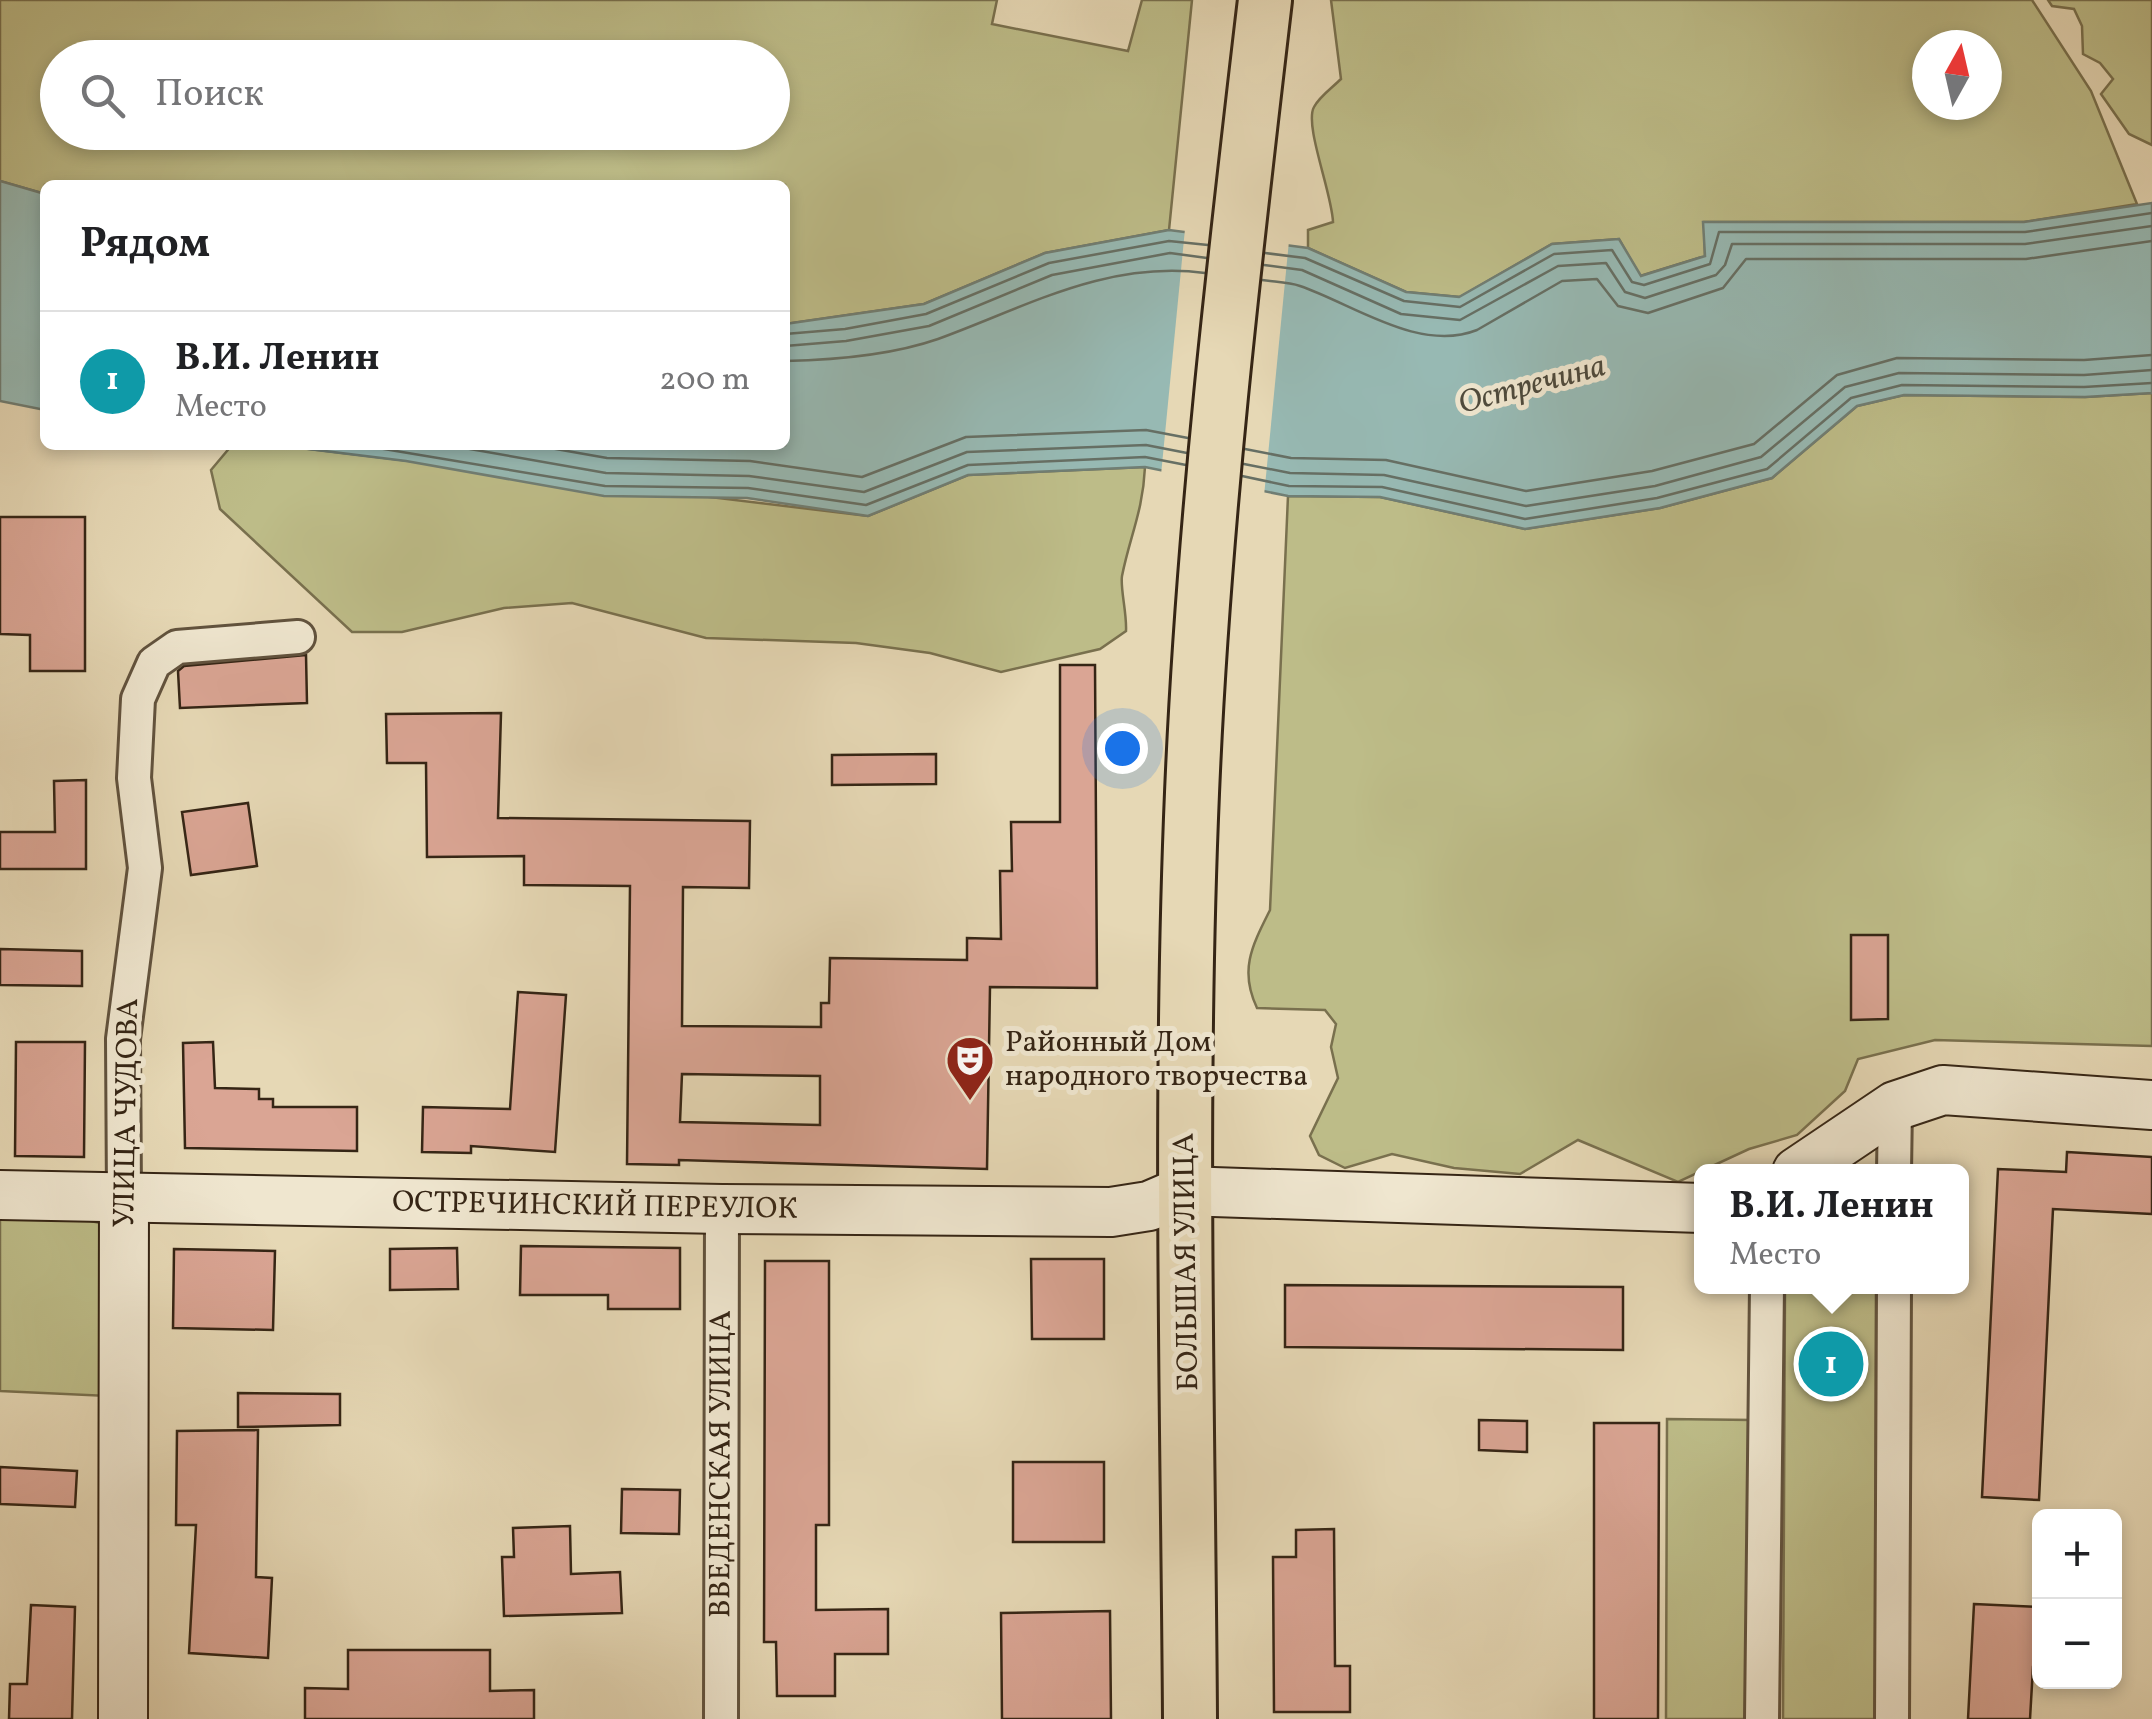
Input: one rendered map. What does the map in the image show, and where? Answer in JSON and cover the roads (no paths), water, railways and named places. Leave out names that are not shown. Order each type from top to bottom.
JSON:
[{"type":"main road","name":"БОЛЬШАЯ УЛИЦА","points":[[1190,1719],[1184,1192],[1192,792],[1212,506],[1264,0]]},
{"type":"street","name":"УЛИЦА ЧУДОВА","points":[[123,1719],[124,1039],[145,868],[134,778],[138,699],[154,663],[177,647],[298,637]]},
{"type":"street","points":[[1810,1164],[1894,1106],[1943,1090],[2152,1105]]},
{"type":"street","points":[[1894,1106],[1894,1164]]},
{"type":"street","points":[[1184,1192],[1694,1208]]},
{"type":"street","name":"ОСТРЕЧИНСКИЙ ПЕРЕУЛОК","points":[[0,1194],[722,1209],[1112,1212],[1149,1206],[1184,1192]]},
{"type":"street","name":"ВВЕДЕНСКАЯ УЛИЦА","points":[[720,1719],[722,1209]]},
{"type":"street","points":[[1762,1719],[1767,1294]]},
{"type":"street","points":[[1892,1719],[1894,1294]]},
{"type":"water","points":[[0,181],[40,193],[40,409],[0,401]]},
{"type":"water","name":"Остречина","points":[[2152,203],[2152,393],[2085,397],[1904,395],[1857,406],[1772,478],[1660,508],[1525,529],[1380,497],[1288,496],[1145,467],[968,475],[868,516],[747,498],[604,496],[406,461],[317,450],[790,450],[790,323],[924,304],[1045,253],[1169,230],[1308,248],[1406,292],[1459,297],[1552,244],[1619,239],[1641,276],[1705,256],[1703,222],[2024,222]]},
{"type":"place","name":"Районный Дом народного творчества","points":[[970,1102]]},
{"type":"place","name":"В.И. Ленин","points":[[1831,1364]]}]
